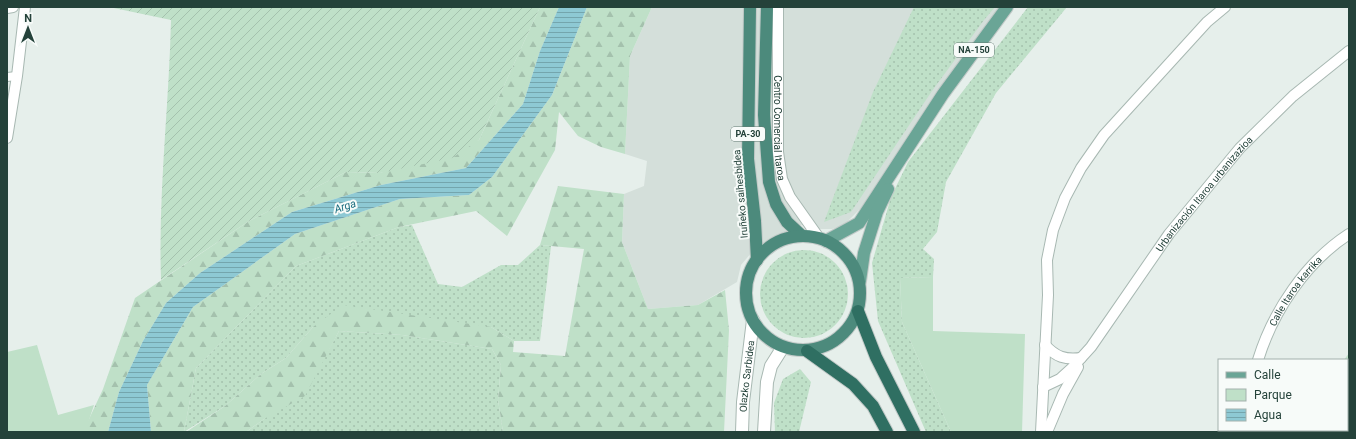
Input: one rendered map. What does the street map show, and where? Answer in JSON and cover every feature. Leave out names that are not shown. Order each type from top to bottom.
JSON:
[{"type":"highway","name":"Iruñeko saihesbidea","points":[[750,7],[748,159],[755,221],[757,260]]},
{"type":"highway","name":"PA-30","points":[[767,7],[764,115],[769,182],[780,210],[787,222],[802,236]]},
{"type":"highway","name":"PA-30","points":[[802,236],[822,239],[833,244],[854,266],[860,281],[861,296],[858,311],[847,331],[829,345],[807,350],[782,347],[765,336],[753,320],[746,300],[748,279],[757,260],[769,247],[785,239],[802,236]]},
{"type":"highway","name":"PA-30","points":[[858,311],[876,357],[914,432]]},
{"type":"highway","name":"PA-30","points":[[807,350],[853,384],[873,406],[887,432]]},
{"type":"main road","name":"NA-150","points":[[892,172],[943,94],[1007,7]]},
{"type":"main road","points":[[822,239],[859,223],[892,172]]},
{"type":"main road","points":[[860,281],[864,253],[877,212],[888,191],[892,172]]},
{"type":"street","points":[[7,8],[13,7]]},
{"type":"street","points":[[7,135],[12,77],[25,7]]},
{"type":"street","name":"Centro Comercial Itaroa","points":[[778,7],[778,152],[782,179],[790,197],[822,239]]},
{"type":"street","points":[[1040,432],[1048,295],[1047,260],[1053,230],[1065,198],[1081,168],[1104,135],[1207,22],[1225,7]]},
{"type":"street","name":"Urbanización Itaroa urbanizazioa","points":[[1043,387],[1060,379],[1091,347],[1169,234],[1240,148],[1293,96],[1349,51]]},
{"type":"street","name":"Calle Itaroa karrika","points":[[1258,359],[1264,341],[1293,290],[1315,263],[1337,241],[1349,234]]},
{"type":"street","name":"Olazko Sarbidea","points":[[742,432],[743,402],[753,320]]},
{"type":"street","points":[[1045,345],[1056,355],[1063,358],[1081,358]]},
{"type":"street","name":"Olazko Sarbidea","points":[[764,432],[767,382],[771,366],[782,347]]},
{"type":"street","name":"Urbanización Itaroa urbanizazioa","points":[[1048,432],[1081,358]]},
{"type":"shaded area","points":[[652,7],[1001,7],[864,205],[844,225],[832,229],[820,229],[801,225],[786,231],[752,252],[741,265],[737,282],[698,305],[648,309],[622,242],[624,194],[644,186],[647,161],[625,154],[630,56]]},
{"type":"green space","points":[[109,7],[540,7],[479,140],[452,158],[380,173],[346,172],[249,221],[161,280],[160,247],[162,182],[171,20]]},
{"type":"green space","points":[[540,7],[559,7],[540,51],[523,104],[466,168],[381,185],[292,212],[200,273],[166,303],[143,341],[119,392],[108,432],[83,432],[103,389],[135,298],[249,221],[346,172],[380,173],[479,140]]},
{"type":"green space","points":[[587,7],[652,7],[630,56],[625,154],[601,147],[578,136],[559,112],[555,150],[507,236],[476,211],[399,227],[296,266],[196,368],[184,432],[151,432],[147,385],[193,307],[295,234],[400,199],[469,195],[492,177],[552,95]]},
{"type":"green space","points":[[914,7],[995,7],[932,91],[851,212],[824,222],[873,92]]},
{"type":"green space","points":[[1028,7],[1067,7],[996,93],[946,182],[937,232],[923,249],[934,259],[933,277],[900,278],[902,322],[951,432],[926,432],[878,321],[872,263],[891,197],[908,162]]},
{"type":"green space","points":[[558,186],[624,194],[622,242],[648,309],[698,305],[725,290],[729,330],[724,432],[503,432],[498,400],[501,365],[492,349],[402,335],[339,331],[305,396],[264,419],[246,432],[186,432],[225,406],[261,374],[286,358],[313,327],[343,305],[491,327],[514,341],[513,352],[565,356],[584,249],[540,245]]},
{"type":"green space","points":[[412,225],[438,284],[462,287],[501,265],[518,265],[540,245],[551,246],[540,341],[514,341],[491,327],[313,327],[286,358],[261,374],[225,406],[184,432],[196,368],[296,266],[399,227]]},
{"type":"green space","points":[[804,250],[821,253],[829,257],[841,269],[845,277],[848,294],[845,311],[841,319],[829,331],[821,335],[804,338],[787,335],[779,331],[767,319],[763,311],[760,294],[763,277],[767,269],[779,257],[787,253]]},
{"type":"green space","points":[[933,277],[933,331],[1025,334],[1022,432],[951,432],[902,322],[900,278]]},
{"type":"green space","points":[[339,331],[402,335],[492,349],[501,365],[498,400],[503,432],[246,432],[264,419],[323,360]]},
{"type":"green space","points":[[37,345],[58,415],[94,405],[85,432],[7,432],[7,352]]},
{"type":"green space","points":[[1349,353],[1349,432],[1324,432],[1348,431],[1348,359],[1345,359]]},
{"type":"green space","points":[[800,369],[811,382],[799,432],[775,432],[774,403],[783,379]]},
{"type":"water","name":"Arga","points":[[559,7],[587,7],[552,95],[492,177],[469,195],[400,199],[295,234],[193,307],[147,385],[151,432],[108,432],[119,392],[143,341],[166,303],[200,273],[292,212],[381,185],[466,168],[523,104],[540,51]]}]
